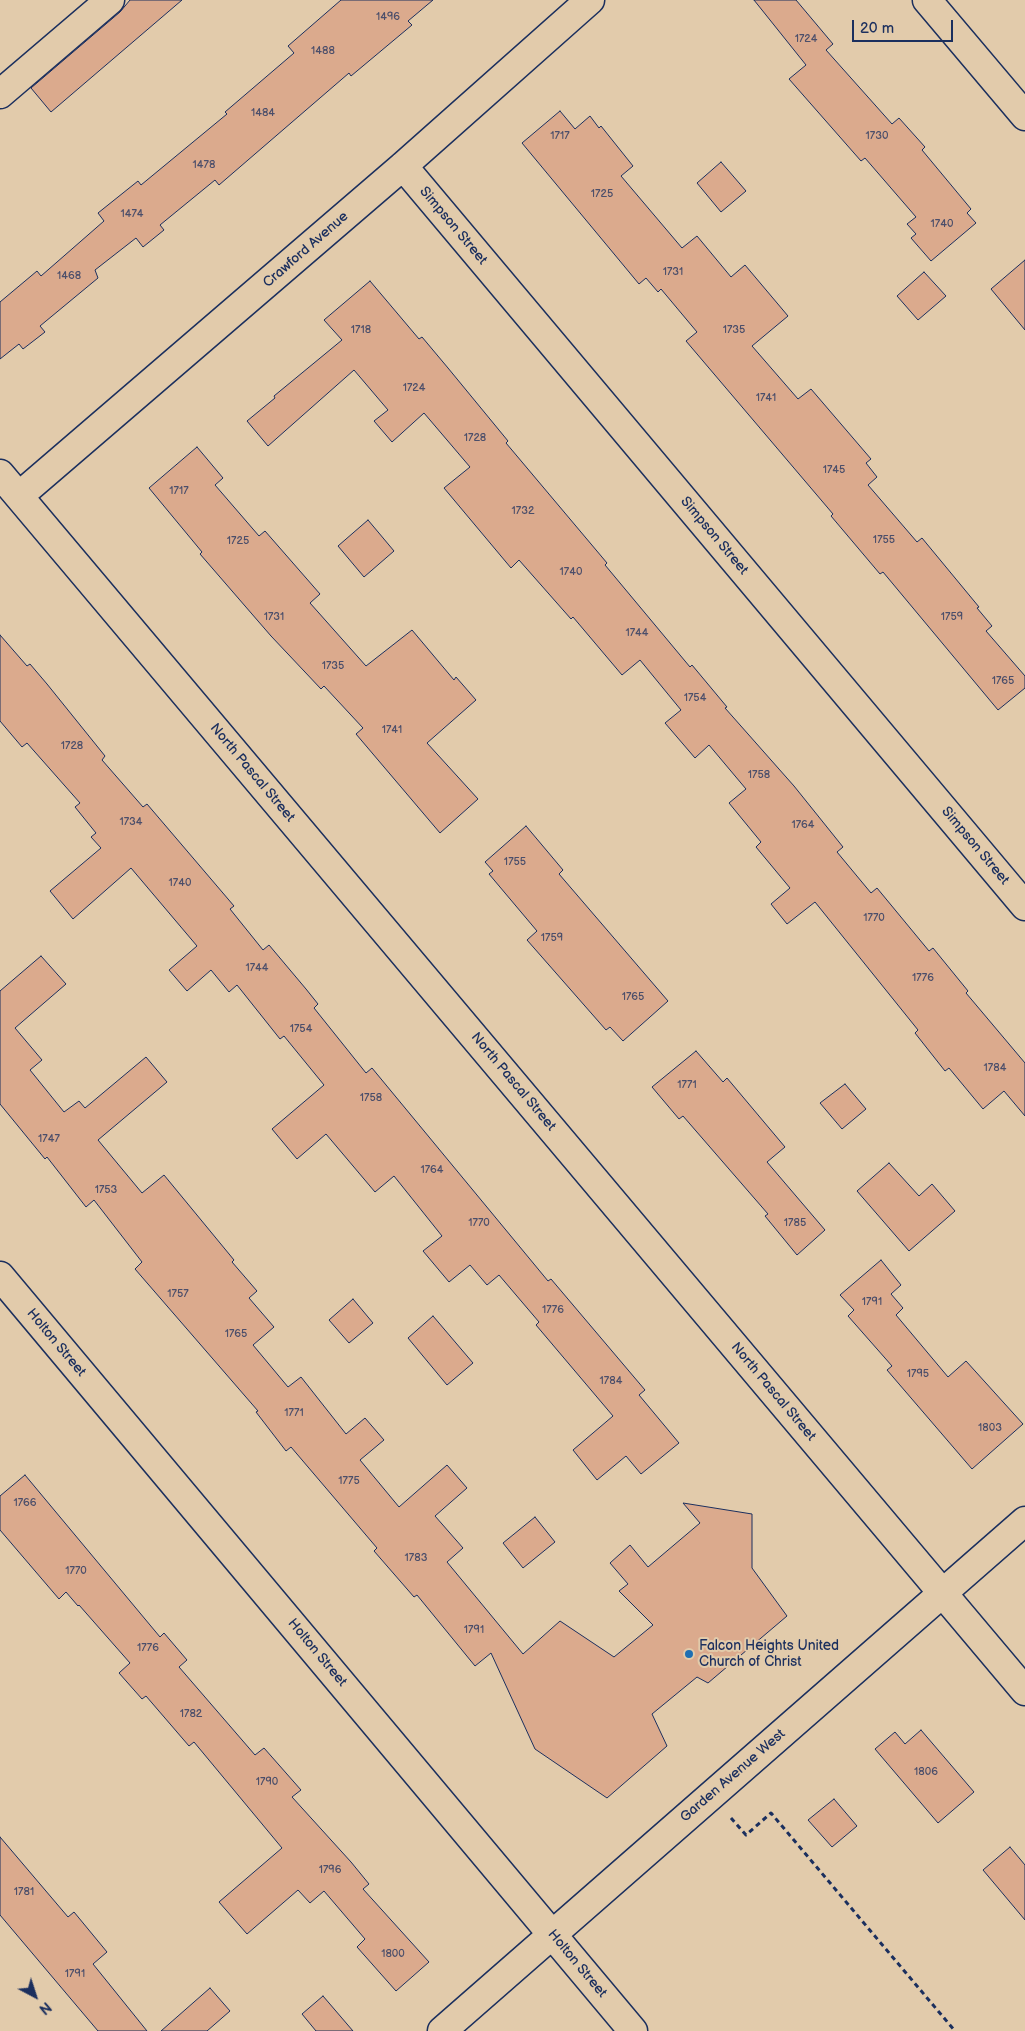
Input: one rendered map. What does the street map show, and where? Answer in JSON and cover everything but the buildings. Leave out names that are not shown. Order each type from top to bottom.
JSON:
[{"type":"street","points":[[0,94],[110,0]]},
{"type":"street","name":"Crawford Avenue","points":[[19,496],[403,166],[590,0]]},
{"type":"street","points":[[927,0],[1025,116]]},
{"type":"street","name":"Simpson Street","points":[[403,166],[1025,906]]},
{"type":"street","name":"North Pascal Street","points":[[0,474],[1025,1691]]},
{"type":"street","name":"Holton Street","points":[[0,1276],[633,2031]]},
{"type":"street","name":"Garden Avenue West","points":[[442,2031],[1025,1521]]},
{"type":"path","points":[[713,1794],[744,1836],[771,1813],[955,2031]]},
{"type":"place","name":"Falcon Heights United Church of Christ","points":[[689,1654]]}]
